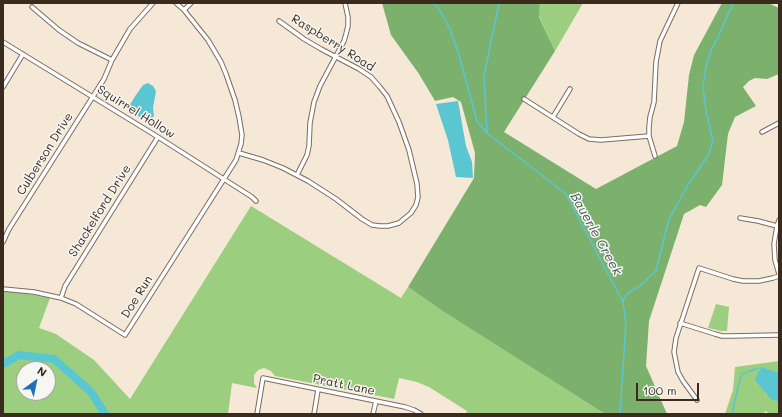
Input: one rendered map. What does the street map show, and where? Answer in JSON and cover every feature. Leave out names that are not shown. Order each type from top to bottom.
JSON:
[{"type":"street","name":"Culberson Drive","points":[[3,242],[9,229],[104,79],[112,60],[130,29],[153,3]]},
{"type":"street","points":[[176,3],[184,10],[208,40],[221,62],[235,100],[242,135],[241,144],[236,160],[223,179]]},
{"type":"street","points":[[184,10],[191,3]]},
{"type":"street","points":[[297,175],[307,156],[310,123],[314,102],[320,86],[344,41],[348,26],[345,3]]},
{"type":"street","points":[[655,156],[649,136],[650,117],[655,92],[656,62],[660,41],[678,3]]},
{"type":"street","points":[[32,8],[78,43],[112,60]]},
{"type":"street","name":"Raspberry Road","points":[[239,153],[263,160],[297,175],[320,188],[362,220],[372,224],[388,226],[399,223],[416,205],[418,197],[417,184],[409,150],[388,96],[380,86],[365,73],[304,39],[279,21]]},
{"type":"street","name":"Squirrel Hollow","points":[[3,42],[158,137],[256,201]]},
{"type":"street","points":[[3,87],[23,54]]},
{"type":"street","points":[[552,118],[570,89]]},
{"type":"street","points":[[524,99],[579,134],[594,140],[649,136]]},
{"type":"street","points":[[762,132],[779,123]]},
{"type":"street","name":"Shackelford Drive","points":[[61,298],[65,286],[158,137]]},
{"type":"street","name":"Doe Run","points":[[3,289],[34,292],[61,298],[76,304],[125,335],[223,179]]},
{"type":"street","points":[[740,218],[758,220],[777,226]]},
{"type":"street","points":[[697,400],[682,381],[678,372],[674,352],[680,323],[699,268],[743,281],[759,281],[779,275],[775,260],[774,244],[779,220]]},
{"type":"street","points":[[680,323],[722,336],[779,335]]},
{"type":"street","name":"Pratt Lane","points":[[257,414],[263,378],[404,407],[421,414]]},
{"type":"street","points":[[314,414],[318,390]]},
{"type":"street","points":[[373,414],[376,401]]},
{"type":"green space","points":[[382,3],[540,3],[539,17],[555,51],[504,132],[596,189],[677,146],[684,122],[689,75],[694,55],[722,3],[768,3],[779,8],[779,74],[767,79],[755,78],[743,87],[756,106],[735,117],[728,134],[722,185],[706,207],[700,205],[684,214],[649,321],[646,366],[667,414],[605,414],[444,312],[408,287],[474,178],[475,153],[461,102],[453,97],[435,101],[419,74],[391,35]]},
{"type":"green space","points":[[540,3],[583,3],[555,51],[539,16]]},
{"type":"green space","points":[[251,206],[401,298],[408,287],[444,312],[605,414],[466,414],[467,411],[429,387],[417,382],[399,378],[394,399],[275,376],[271,371],[264,368],[258,370],[254,375],[254,383],[257,388],[232,383],[228,414],[3,414],[3,289],[50,298],[39,328],[56,334],[94,360],[130,399]]},
{"type":"green space","points":[[716,304],[729,307],[727,331],[708,328]]},
{"type":"green space","points":[[779,361],[779,414],[769,414],[766,411],[762,414],[725,414],[733,390],[735,367]]},
{"type":"water","points":[[148,83],[153,86],[156,91],[153,108],[154,116],[151,119],[145,119],[132,112],[129,106],[143,85]]},
{"type":"water","points":[[458,101],[466,146],[472,162],[473,178],[456,177],[448,140],[436,104]]},
{"type":"water","points":[[761,367],[779,373],[779,401],[772,400],[755,380]]},
{"type":"waterway","points":[[434,3],[450,29],[459,55],[477,121],[487,133]]},
{"type":"waterway","name":"Bauerle Creek","points":[[499,3],[484,76],[487,133],[566,194],[623,302],[626,323],[620,414]]},
{"type":"waterway","points":[[623,302],[628,293],[641,285],[656,271],[669,219],[689,183],[709,154],[713,141],[706,111],[703,87],[706,66],[711,50],[733,3]]},
{"type":"waterway","points":[[3,364],[19,355],[54,359],[91,392],[105,414]]},
{"type":"waterway","points":[[732,414],[742,374],[758,368]]}]
